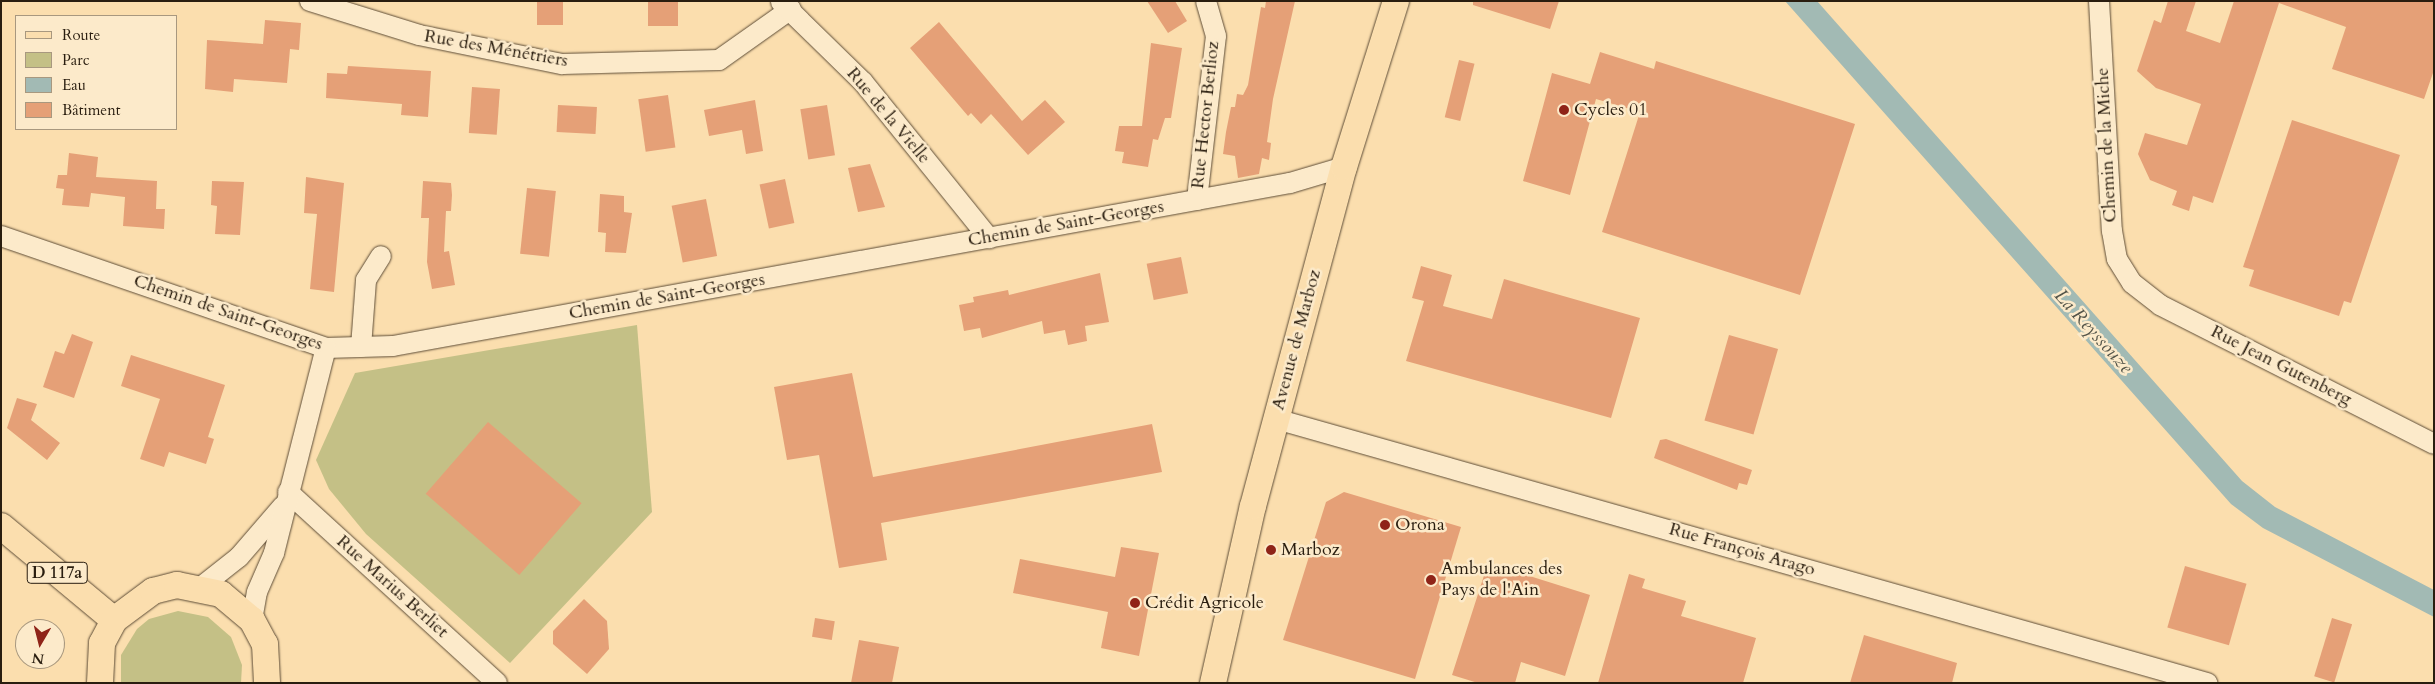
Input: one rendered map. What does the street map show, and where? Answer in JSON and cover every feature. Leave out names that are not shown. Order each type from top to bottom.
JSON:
[{"type":"main road","name":"Avenue de Marboz","points":[[1213,683],[1276,419],[1344,167],[1396,1]]},
{"type":"main road","name":"D 117a","points":[[1,526],[114,620]]},
{"type":"main road","points":[[100,683],[102,642],[114,620],[153,590],[201,587],[221,594],[252,620],[265,644],[267,683]]},
{"type":"street","name":"Rue des Ménétriers","points":[[310,1],[420,36],[562,64],[719,60],[785,5]]},
{"type":"street","name":"Rue Hector Berlioz","points":[[1197,200],[1216,36],[1206,1]]},
{"type":"street","name":"Chemin de la Miche","points":[[2099,1],[2112,231],[2117,259],[2132,283]]},
{"type":"street","name":"Rue de la Vielle","points":[[785,5],[862,82],[989,238]]},
{"type":"street","name":"Chemin de Saint-Georges","points":[[1,236],[326,348],[361,347],[409,344],[1290,183],[1344,167]]},
{"type":"street","points":[[361,347],[366,280],[380,256]]},
{"type":"street","name":"Rue Jean Gutenberg","points":[[2132,283],[2160,305],[2434,444]]},
{"type":"street","points":[[252,620],[326,348]]},
{"type":"street","name":"Rue François Arago","points":[[1276,419],[2207,683]]},
{"type":"street","points":[[201,587],[239,557],[286,498]]},
{"type":"street","name":"Rue Marius Berliet","points":[[286,498],[497,683]]},
{"type":"green space","points":[[637,325],[652,512],[510,663],[366,534],[329,489],[316,460],[355,373]]},
{"type":"green space","points":[[178,611],[208,617],[231,637],[242,665],[241,683],[121,683],[121,655],[137,629],[149,619]]},
{"type":"water","name":"La Reyssouze","points":[[1785,1],[1817,1],[2242,481],[2275,507],[2434,590],[2434,617],[2263,528],[2231,504]]},
{"type":"building","points":[[537,1],[563,1],[563,25],[537,25]]},
{"type":"building","points":[[648,1],[678,1],[678,26],[648,26]]},
{"type":"building","points":[[1147,1],[1175,1],[1187,21],[1168,33]]},
{"type":"building","points":[[1266,1],[1295,1],[1273,99],[1267,142],[1271,143],[1269,160],[1262,158],[1259,174],[1238,178],[1235,156],[1223,154],[1226,132],[1231,107],[1235,107],[1237,94],[1243,95],[1248,85],[1261,7],[1265,8]]},
{"type":"building","points":[[1473,1],[1559,1],[1550,29],[1473,5]]},
{"type":"building","points":[[2168,1],[2196,1],[2186,31],[2220,43],[2234,1],[2434,1],[2434,70],[2424,99],[2332,69],[2346,27],[2279,3],[2213,203],[2193,196],[2189,211],[2172,205],[2177,191],[2150,180],[2138,154],[2145,133],[2187,145],[2201,104],[2156,88],[2137,71],[2154,20],[2161,23]]},
{"type":"building","points":[[265,20],[301,23],[299,50],[290,49],[287,83],[234,79],[233,92],[205,89],[207,40],[263,44]]},
{"type":"building","points":[[939,22],[1022,121],[1045,100],[1065,122],[1028,155],[991,114],[981,124],[971,113],[968,116],[910,48]]},
{"type":"building","points":[[1151,43],[1182,48],[1171,118],[1165,118],[1158,140],[1153,139],[1148,167],[1122,163],[1124,152],[1115,151],[1119,126],[1142,126]]},
{"type":"building","points":[[1600,52],[1654,69],[1656,61],[1855,124],[1800,295],[1602,232],[1640,112],[1596,99],[1570,195],[1523,181],[1552,73],[1590,84]]},
{"type":"building","points":[[1459,60],[1475,64],[1460,121],[1445,117]]},
{"type":"building","points":[[348,66],[431,71],[428,117],[401,115],[402,104],[326,98],[327,73],[347,74]]},
{"type":"building","points":[[472,87],[500,89],[497,135],[469,133]]},
{"type":"building","points":[[668,95],[675,147],[646,152],[638,99]]},
{"type":"building","points":[[755,100],[763,151],[746,154],[742,130],[709,136],[704,110]]},
{"type":"building","points":[[558,105],[597,107],[596,134],[557,132]]},
{"type":"building","points":[[827,105],[835,155],[808,160],[800,109]]},
{"type":"building","points":[[2292,120],[2400,155],[2351,303],[2344,301],[2339,316],[2249,286],[2254,270],[2243,267]]},
{"type":"building","points":[[69,153],[98,157],[96,177],[157,181],[156,209],[165,209],[164,229],[123,226],[125,197],[91,193],[89,207],[62,205],[64,189],[56,188],[58,175],[67,175]]},
{"type":"building","points":[[870,164],[885,207],[858,212],[848,168]]},
{"type":"building","points":[[306,177],[344,183],[334,292],[310,289],[317,214],[304,213]]},
{"type":"building","points":[[785,179],[794,223],[769,228],[760,184]]},
{"type":"building","points":[[212,181],[244,182],[240,235],[215,234],[217,206],[211,205]]},
{"type":"building","points":[[423,181],[451,183],[451,211],[446,211],[444,252],[449,251],[455,285],[432,289],[427,262],[429,218],[421,218]]},
{"type":"building","points":[[527,188],[556,191],[549,257],[520,254]]},
{"type":"building","points":[[600,194],[624,196],[624,212],[632,213],[626,253],[605,252],[606,233],[598,232]]},
{"type":"building","points":[[706,199],[717,256],[683,263],[672,206]]},
{"type":"building","points":[[1181,257],[1188,293],[1154,300],[1147,264]]},
{"type":"building","points":[[1421,266],[1452,275],[1443,306],[1492,319],[1504,279],[1640,318],[1611,418],[1406,361],[1424,301],[1412,298]]},
{"type":"building","points":[[1100,273],[1109,322],[1085,326],[1087,341],[1068,345],[1065,330],[1044,334],[1042,321],[982,338],[980,328],[964,331],[959,305],[974,302],[973,297],[1008,290],[1009,295]]},
{"type":"building","points":[[72,334],[93,342],[74,398],[43,387],[55,351],[64,354]]},
{"type":"building","points":[[1729,335],[1778,349],[1753,435],[1704,421]]},
{"type":"building","points":[[131,355],[225,385],[208,437],[214,439],[206,464],[169,452],[164,467],[140,459],[160,399],[121,386]]},
{"type":"building","points":[[852,373],[873,477],[1152,424],[1162,472],[881,523],[887,560],[839,568],[819,455],[787,460],[774,387]]},
{"type":"building","points":[[17,398],[37,404],[31,420],[60,443],[47,460],[7,428]]},
{"type":"building","points":[[488,422],[582,503],[519,575],[426,494]]},
{"type":"building","points":[[1666,439],[1752,470],[1747,485],[1739,483],[1737,490],[1654,458],[1660,440]]},
{"type":"building","points":[[1344,492],[1461,527],[1415,679],[1283,640],[1326,502]]},
{"type":"building","points":[[1121,547],[1159,553],[1139,656],[1101,648],[1108,612],[1013,593],[1020,559],[1115,577]]},
{"type":"building","points":[[1488,563],[1590,595],[1565,676],[1521,662],[1515,683],[1478,683],[1452,675]]},
{"type":"building","points":[[2185,566],[2247,584],[2229,645],[2167,628]]},
{"type":"building","points":[[1629,574],[1645,579],[1642,588],[1686,601],[1681,616],[1756,638],[1743,683],[1598,683]]},
{"type":"building","points":[[584,599],[607,621],[609,649],[587,674],[553,644],[553,631]]},
{"type":"building","points":[[815,618],[835,621],[832,640],[812,637]]},
{"type":"building","points":[[2332,618],[2352,624],[2334,682],[2314,676]]},
{"type":"building","points":[[1864,635],[1957,663],[1952,683],[1850,683]]},
{"type":"building","points":[[859,640],[899,647],[892,683],[851,683]]},
{"type":"place","name":"Cycles 01","points":[[1564,110]]},
{"type":"place","name":"Orona","points":[[1385,525]]},
{"type":"place","name":"Marboz","points":[[1271,550]]},
{"type":"place","name":"Ambulances des Pays de l'Ain","points":[[1431,580]]},
{"type":"place","name":"Crédit Agricole","points":[[1135,603]]}]
